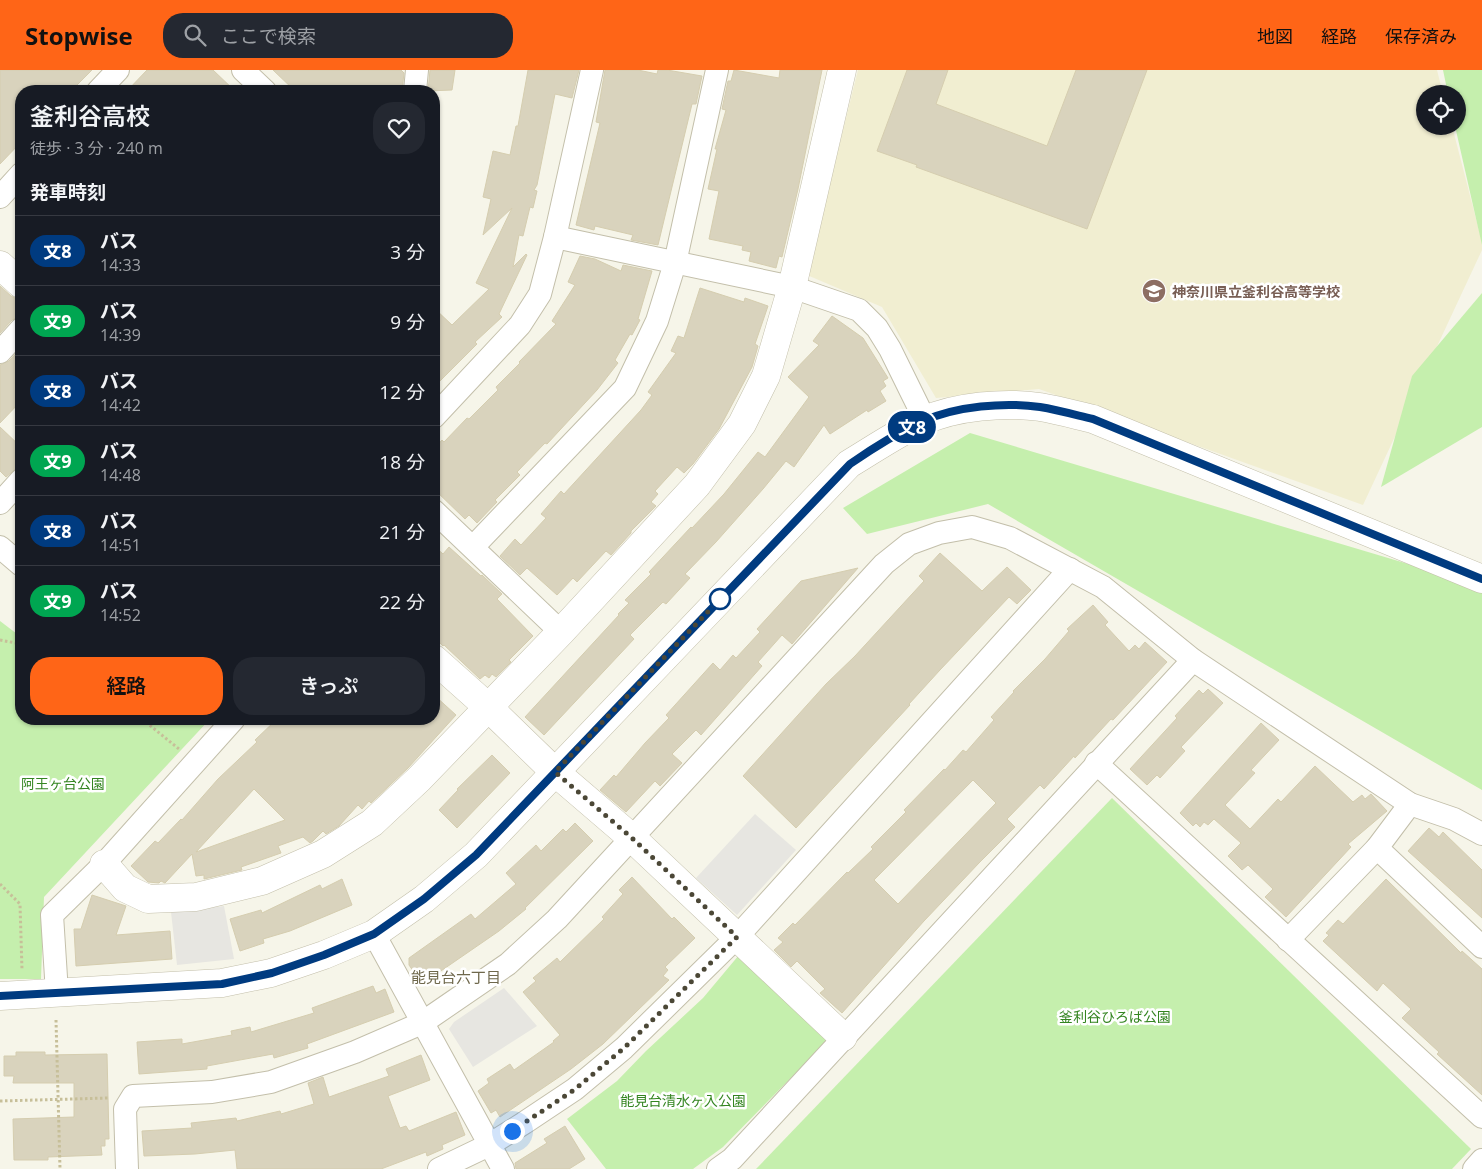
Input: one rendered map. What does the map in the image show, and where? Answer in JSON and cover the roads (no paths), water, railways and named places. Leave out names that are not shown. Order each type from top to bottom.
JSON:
[{"type":"street","points":[[104,85],[118,70]]},
{"type":"street","points":[[416,85],[417,70]]},
{"type":"street","points":[[440,411],[520,325],[540,294],[592,70]]},
{"type":"street","points":[[473,547],[625,388],[657,321],[676,262],[718,70]]},
{"type":"street","points":[[104,864],[125,888],[148,899],[196,897],[262,881],[323,854],[372,823],[419,779],[561,632],[697,485],[742,424],[766,376],[792,287],[842,70]]},
{"type":"street","points":[[0,197],[15,181]]},
{"type":"street","points":[[555,236],[792,287],[859,310],[876,328],[890,349],[925,420]]},
{"type":"street","points":[[0,265],[15,279]]},
{"type":"street","points":[[0,352],[15,336]]},
{"type":"street","points":[[0,996],[48,1002],[222,984],[272,973],[324,955],[374,934],[424,899],[476,855],[850,464],[895,435],[925,420],[969,408],[1005,405],[1040,407],[1093,419],[1482,579]]},
{"type":"street","points":[[0,503],[15,487]]},
{"type":"street","points":[[440,517],[561,632]]},
{"type":"street","points":[[126,1169],[125,1109],[133,1096],[212,1092],[271,1082],[355,1052],[422,1023],[508,964],[557,919],[884,564],[909,544],[939,533],[972,527],[1010,538],[1104,587],[1193,660],[1410,804],[1454,820],[1482,834]]},
{"type":"street","points":[[0,547],[15,561]]},
{"type":"street","points":[[439,1169],[489,1145],[574,1090],[624,1048],[737,937],[1070,569]]},
{"type":"street","points":[[718,1169],[732,1159],[1193,660]]},
{"type":"street","points":[[440,664],[489,708],[555,772],[632,838],[843,1037]]},
{"type":"street","points":[[48,1002],[52,915],[104,864],[229,725]]},
{"type":"street","points":[[1096,763],[1482,1117]]},
{"type":"street","points":[[1288,940],[1377,848],[1410,804]]},
{"type":"street","points":[[1377,848],[1482,947]]},
{"type":"street","points":[[374,934],[503,1169]]},
{"type":"street","points":[[1474,1169],[1482,1160]]},
{"type":"place","name":"神奈川県立釜利谷高等学校","points":[[1154,291]]},
{"type":"district","name":"能見台六丁目","points":[[456,977]]},
{"type":"park label","name":"阿王ヶ台公園","points":[[63,783]]},
{"type":"park label","name":"釜利谷ひろば公園","points":[[1115,1016]]},
{"type":"park label","name":"能見台清水ヶ入公園","points":[[683,1100]]}]
